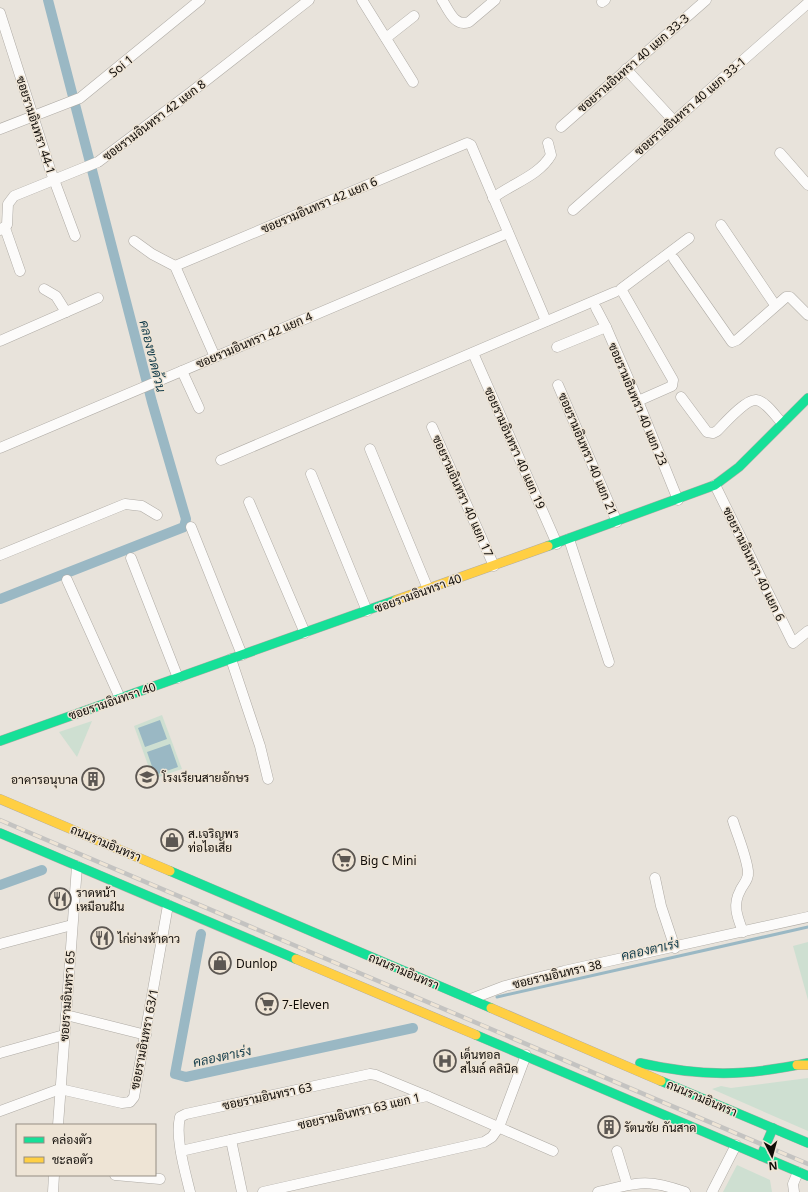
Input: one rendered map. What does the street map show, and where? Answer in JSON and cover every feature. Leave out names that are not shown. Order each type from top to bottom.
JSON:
[{"type":"main road","name":"ซอยรามอินทรา 40","points":[[0,741],[678,500],[715,484],[739,467],[808,398]]},
{"type":"main road","name":"ถนนรามอินทรา","points":[[0,799],[808,1143]]},
{"type":"main road","points":[[0,833],[808,1176]]},
{"type":"main road","points":[[589,1049],[671,1070],[715,1076],[765,1071],[808,1064]]},
{"type":"main road","points":[[761,1156],[773,1128]]},
{"type":"street","name":"Soi 1","points":[[0,129],[80,98],[200,0]]},
{"type":"street","name":"ซอยรามอินทรา 42 แยก 8","points":[[20,271],[3,229],[8,222],[8,204],[10,198],[98,162],[309,0]]},
{"type":"street","points":[[362,0],[413,82]]},
{"type":"street","points":[[442,0],[455,20],[464,23],[469,22],[495,0]]},
{"type":"street","name":"ซอยรามอินทรา 40 แยก 33-3","points":[[561,127],[706,0]]},
{"type":"street","name":"ซอยรามอินทรา 40 แยก 33-1","points":[[573,210],[808,2]]},
{"type":"street","name":"ซอยรามอินทรา 44-1","points":[[0,13],[4,38],[33,116],[54,180],[76,236]]},
{"type":"street","points":[[386,38],[414,16]]},
{"type":"street","points":[[626,69],[674,120]]},
{"type":"street","name":"ซอยรามอินทรา 42 แยก 6","points":[[175,266],[462,143],[467,142],[471,145],[493,198]]},
{"type":"street","points":[[546,321],[493,198],[505,189],[533,173],[549,159],[551,156],[548,143]]},
{"type":"street","points":[[780,154],[808,185]]},
{"type":"street","points":[[721,226],[775,305]]},
{"type":"street","name":"ซอยรามอินทรา 42 แยก 4","points":[[0,448],[508,233]]},
{"type":"street","points":[[638,401],[672,386],[673,380],[621,289],[689,238]]},
{"type":"street","points":[[134,241],[152,254],[175,266],[215,357]]},
{"type":"street","points":[[674,259],[732,342],[737,340],[775,305],[790,297],[808,315]]},
{"type":"street","points":[[44,290],[56,296],[66,312]]},
{"type":"street","points":[[221,460],[615,292]]},
{"type":"street","points":[[0,341],[98,298]]},
{"type":"street","name":"ซอยรามอินทรา 40 แยก 23","points":[[596,308],[606,327],[638,401],[678,500]]},
{"type":"street","points":[[556,347],[606,327]]},
{"type":"street","name":"ซอยรามอินทรา 40 แยก 19","points":[[473,353],[557,544]]},
{"type":"street","points":[[182,371],[198,408]]},
{"type":"street","name":"ซอยรามอินทรา 40 แยก 21","points":[[558,385],[617,522]]},
{"type":"street","points":[[681,398],[707,432],[713,433],[717,431],[748,402],[756,400],[763,403],[782,423]]},
{"type":"street","name":"ซอยรามอินทรา 40 แยก 17","points":[[432,427],[494,566]]},
{"type":"street","points":[[370,449],[428,589]]},
{"type":"street","points":[[311,474],[367,611]]},
{"type":"street","name":"ซอยรามอินทรา 40 แยก 6","points":[[715,484],[793,643],[808,631]]},
{"type":"street","points":[[249,502],[305,633]]},
{"type":"street","points":[[0,555],[125,504],[142,506],[157,515]]},
{"type":"street","points":[[191,527],[242,655]]},
{"type":"street","points":[[569,539],[609,662]]},
{"type":"street","points":[[130,558],[178,678]]},
{"type":"street","points":[[68,580],[120,698]]},
{"type":"street","points":[[231,659],[268,778]]},
{"type":"street","points":[[733,821],[748,872],[746,882],[740,890],[736,900],[735,912],[744,932]]},
{"type":"street","name":"ซอยรามอินทรา 65","points":[[58,1124],[77,866]]},
{"type":"street","points":[[655,878],[661,906],[675,948]]},
{"type":"street","name":"ซอยรามอินทรา 63/1","points":[[60,1089],[122,1103],[130,1102],[134,1097],[168,905]]},
{"type":"street","name":"ซอยรามอินทรา 38","points":[[471,999],[505,986],[808,917]]},
{"type":"street","points":[[0,944],[72,925]]},
{"type":"street","points":[[66,1015],[146,1035]]},
{"type":"street","points":[[0,1053],[64,1035]]},
{"type":"street","points":[[263,1192],[484,1142],[492,1137],[499,1127],[526,1055]]},
{"type":"street","name":"ซอยรามอินทรา 63","points":[[190,1192],[181,1151],[179,1123],[180,1117],[186,1114],[370,1074],[376,1075],[427,1096]]},
{"type":"street","points":[[0,1111],[60,1089]]},
{"type":"street","name":"ซอยรามอินทรา 63 แยก 1","points":[[181,1151],[427,1096],[553,1151]]},
{"type":"street","points":[[231,1140],[242,1192]]},
{"type":"street","points":[[712,1192],[736,1145]]},
{"type":"street","points":[[617,1151],[627,1184]]},
{"type":"street","points":[[794,1192],[793,1184],[798,1172]]},
{"type":"street","points":[[53,1192],[54,1176]]},
{"type":"street","points":[[126,1176],[160,1179]]},
{"type":"street","points":[[598,1192],[613,1190],[627,1184],[649,1182],[685,1192]]},
{"type":"green space","points":[[162,715],[182,769],[153,779],[134,726]]},
{"type":"green space","points":[[92,721],[77,757],[59,732]]},
{"type":"green space","points":[[808,942],[808,1000],[793,946]]},
{"type":"green space","points":[[808,1078],[808,1131],[712,1089],[721,1086],[731,1088]]},
{"type":"green space","points":[[737,1165],[770,1180],[772,1192],[723,1192]]},
{"type":"water","points":[[160,720],[167,739],[145,747],[138,728]]},
{"type":"water","points":[[170,744],[178,767],[155,775],[147,752]]},
{"type":"waterway","name":"คลองขวดด้วน","points":[[0,599],[184,527],[186,519],[152,402],[48,0]]},
{"type":"waterway","name":"คลองตาเร่ง","points":[[0,885],[42,870]]},
{"type":"waterway","name":"คลองตาเร่ง","points":[[497,997],[808,927]]},
{"type":"waterway","name":"คลองตาเร่ง","points":[[201,934],[175,1074],[186,1077],[413,1028]]},
{"type":"railway","points":[[0,820],[808,1164]]},
{"type":"traffic: fast","points":[[548,546],[715,485],[739,467],[808,398]]},
{"type":"traffic: fast","points":[[0,741],[396,600]]},
{"type":"traffic: fast","points":[[0,833],[296,959]]},
{"type":"traffic: fast","points":[[170,871],[491,1008]]},
{"type":"traffic: fast","points":[[476,1035],[808,1176]]},
{"type":"traffic: fast","points":[[640,1063],[662,1068],[704,1073],[744,1072],[808,1063]]},
{"type":"traffic: fast","points":[[661,1081],[808,1143]]},
{"type":"traffic: fast","points":[[761,1156],[773,1128]]},
{"type":"traffic: slow","points":[[396,600],[548,546]]},
{"type":"traffic: slow","points":[[0,799],[170,871]]},
{"type":"traffic: slow","points":[[296,959],[476,1035]]},
{"type":"traffic: slow","points":[[491,1008],[661,1081]]},
{"type":"traffic: slow","points":[[797,1065],[808,1065]]},
{"type":"place","name":"โรงเรียนสายอักษร","points":[[147,777]]},
{"type":"place","name":"อาคารอนุบาล","points":[[93,779]]},
{"type":"place","name":"ส.เจริญพร ท่อไอเสีย","points":[[172,840]]},
{"type":"place","name":"Big C Mini","points":[[344,860]]},
{"type":"place","name":"ราดหน้า เหมือนฝัน","points":[[60,899]]},
{"type":"place","name":"ไก่ย่างห้าดาว","points":[[102,938]]},
{"type":"place","name":"Dunlop","points":[[220,963]]},
{"type":"place","name":"7-Eleven","points":[[267,1004]]},
{"type":"place","name":"เด็นทอล สไมล์ คลินิค","points":[[445,1061]]},
{"type":"place","name":"รัตนชัย กันสาด","points":[[609,1127]]}]
